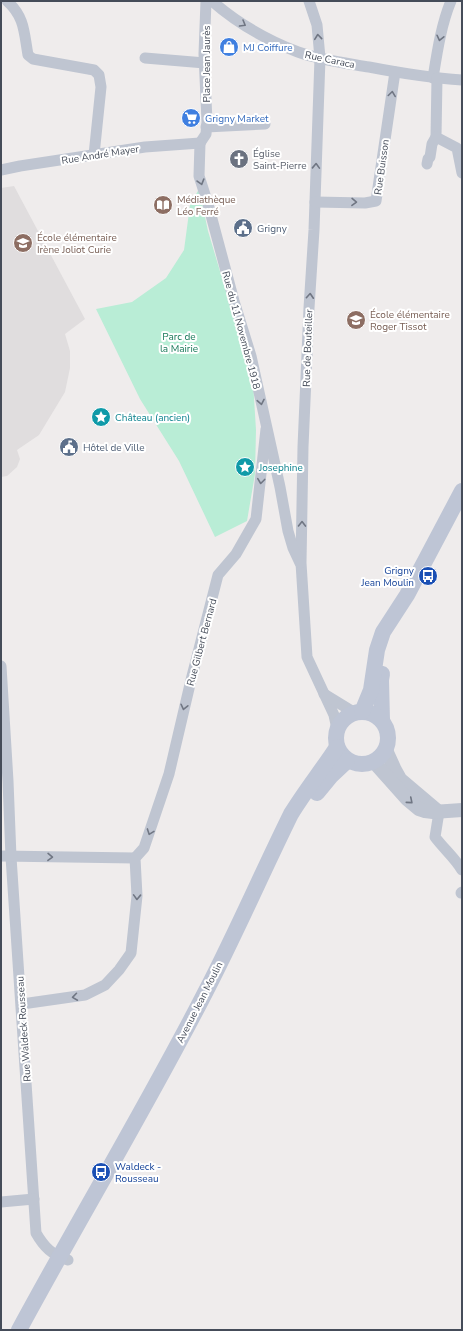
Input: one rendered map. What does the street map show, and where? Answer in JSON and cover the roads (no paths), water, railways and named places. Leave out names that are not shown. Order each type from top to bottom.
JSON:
[{"type":"main road","points":[[358,712],[371,690],[377,650],[383,632],[407,595],[462,491]]},
{"type":"main road","points":[[382,721],[381,680],[385,655],[407,595]]},
{"type":"main road","points":[[358,712],[370,713],[377,716],[382,721],[387,728],[389,735],[386,750],[381,757],[374,762],[365,765],[356,764],[347,760],[341,755],[337,747],[337,729],[348,716],[358,712]]},
{"type":"main road","name":"Avenue Jean Moulin","points":[[63,1259],[106,1175],[206,992],[291,814],[305,791],[319,774],[337,747]]},
{"type":"main road","name":"Avenue Jean Moulin","points":[[63,1259],[160,1095],[302,813],[323,785],[347,760]]},
{"type":"main road","points":[[19,1330],[63,1259]]},
{"type":"main road","points":[[30,1330],[63,1259]]},
{"type":"street","points":[[7,1],[21,18],[28,55],[33,59],[94,70],[99,75],[101,87],[94,155]]},
{"type":"street","name":"Place Jean Jaurès","points":[[200,143],[206,134],[206,1]]},
{"type":"street","name":"Rue Caraca","points":[[212,1],[232,18],[264,36],[298,52],[320,58],[395,72],[435,78],[462,80]]},
{"type":"street","name":"Rue de Bouteiller","points":[[309,1],[317,25],[320,58],[315,202],[303,447],[301,563],[307,658],[334,716],[337,729]]},
{"type":"street","points":[[427,164],[430,157],[432,144],[436,137],[435,78],[438,50],[444,20],[451,1]]},
{"type":"street","points":[[145,58],[205,62]]},
{"type":"street","name":"Rue Buisson","points":[[315,202],[364,203],[376,200],[395,72]]},
{"type":"street","points":[[206,127],[266,124]]},
{"type":"street","points":[[436,137],[458,148],[462,173]]},
{"type":"street","name":"Rue André Mayer","points":[[1,170],[145,147],[200,143]]},
{"type":"street","name":"Rue du 11 Novembre 1918","points":[[200,143],[199,176],[251,356],[280,487],[288,531],[293,548],[301,563]]},
{"type":"street","name":"Rue Gilbert Bernard","points":[[135,858],[144,848],[169,774],[218,575],[236,554],[256,519],[266,429]]},
{"type":"street","name":"Rue Waldeck Rousseau","points":[[1,666],[6,857],[22,1004],[36,1233],[43,1245],[63,1259]]},
{"type":"street","points":[[323,694],[358,712]]},
{"type":"street","points":[[386,750],[394,770],[400,779],[439,812]]},
{"type":"street","points":[[374,762],[407,799],[425,811],[439,812],[462,810]]},
{"type":"street","points":[[439,812],[435,837],[444,849],[456,859],[462,870]]},
{"type":"street","points":[[6,857],[135,858],[137,896],[131,953],[119,970],[105,985],[85,995],[22,1004]]},
{"type":"street","points":[[1,1202],[34,1199]]},
{"type":"place","name":"MJ Coiffure","points":[[229,47]]},
{"type":"place","name":"Grigny Market","points":[[191,118]]},
{"type":"place","name":"Église Saint-Pierre","points":[[239,159]]},
{"type":"place","name":"Médiathèque Léo Ferré","points":[[163,205]]},
{"type":"place","name":"Grigny","points":[[243,228]]},
{"type":"place","name":"École élémentaire Irène Joliot Curie","points":[[23,243]]},
{"type":"place","name":"École élémentaire Roger Tissot","points":[[356,320]]},
{"type":"place","name":"Château (ancien)","points":[[101,417]]},
{"type":"place","name":"Hôtel de Ville","points":[[69,447]]},
{"type":"place","name":"Josephine","points":[[245,467]]},
{"type":"place","name":"Grigny Jean Moulin","points":[[428,576]]},
{"type":"place","name":"Waldeck - Rousseau","points":[[101,1172]]},
{"type":"park label","name":"Parc de la Mairie","points":[[179,342]]}]
